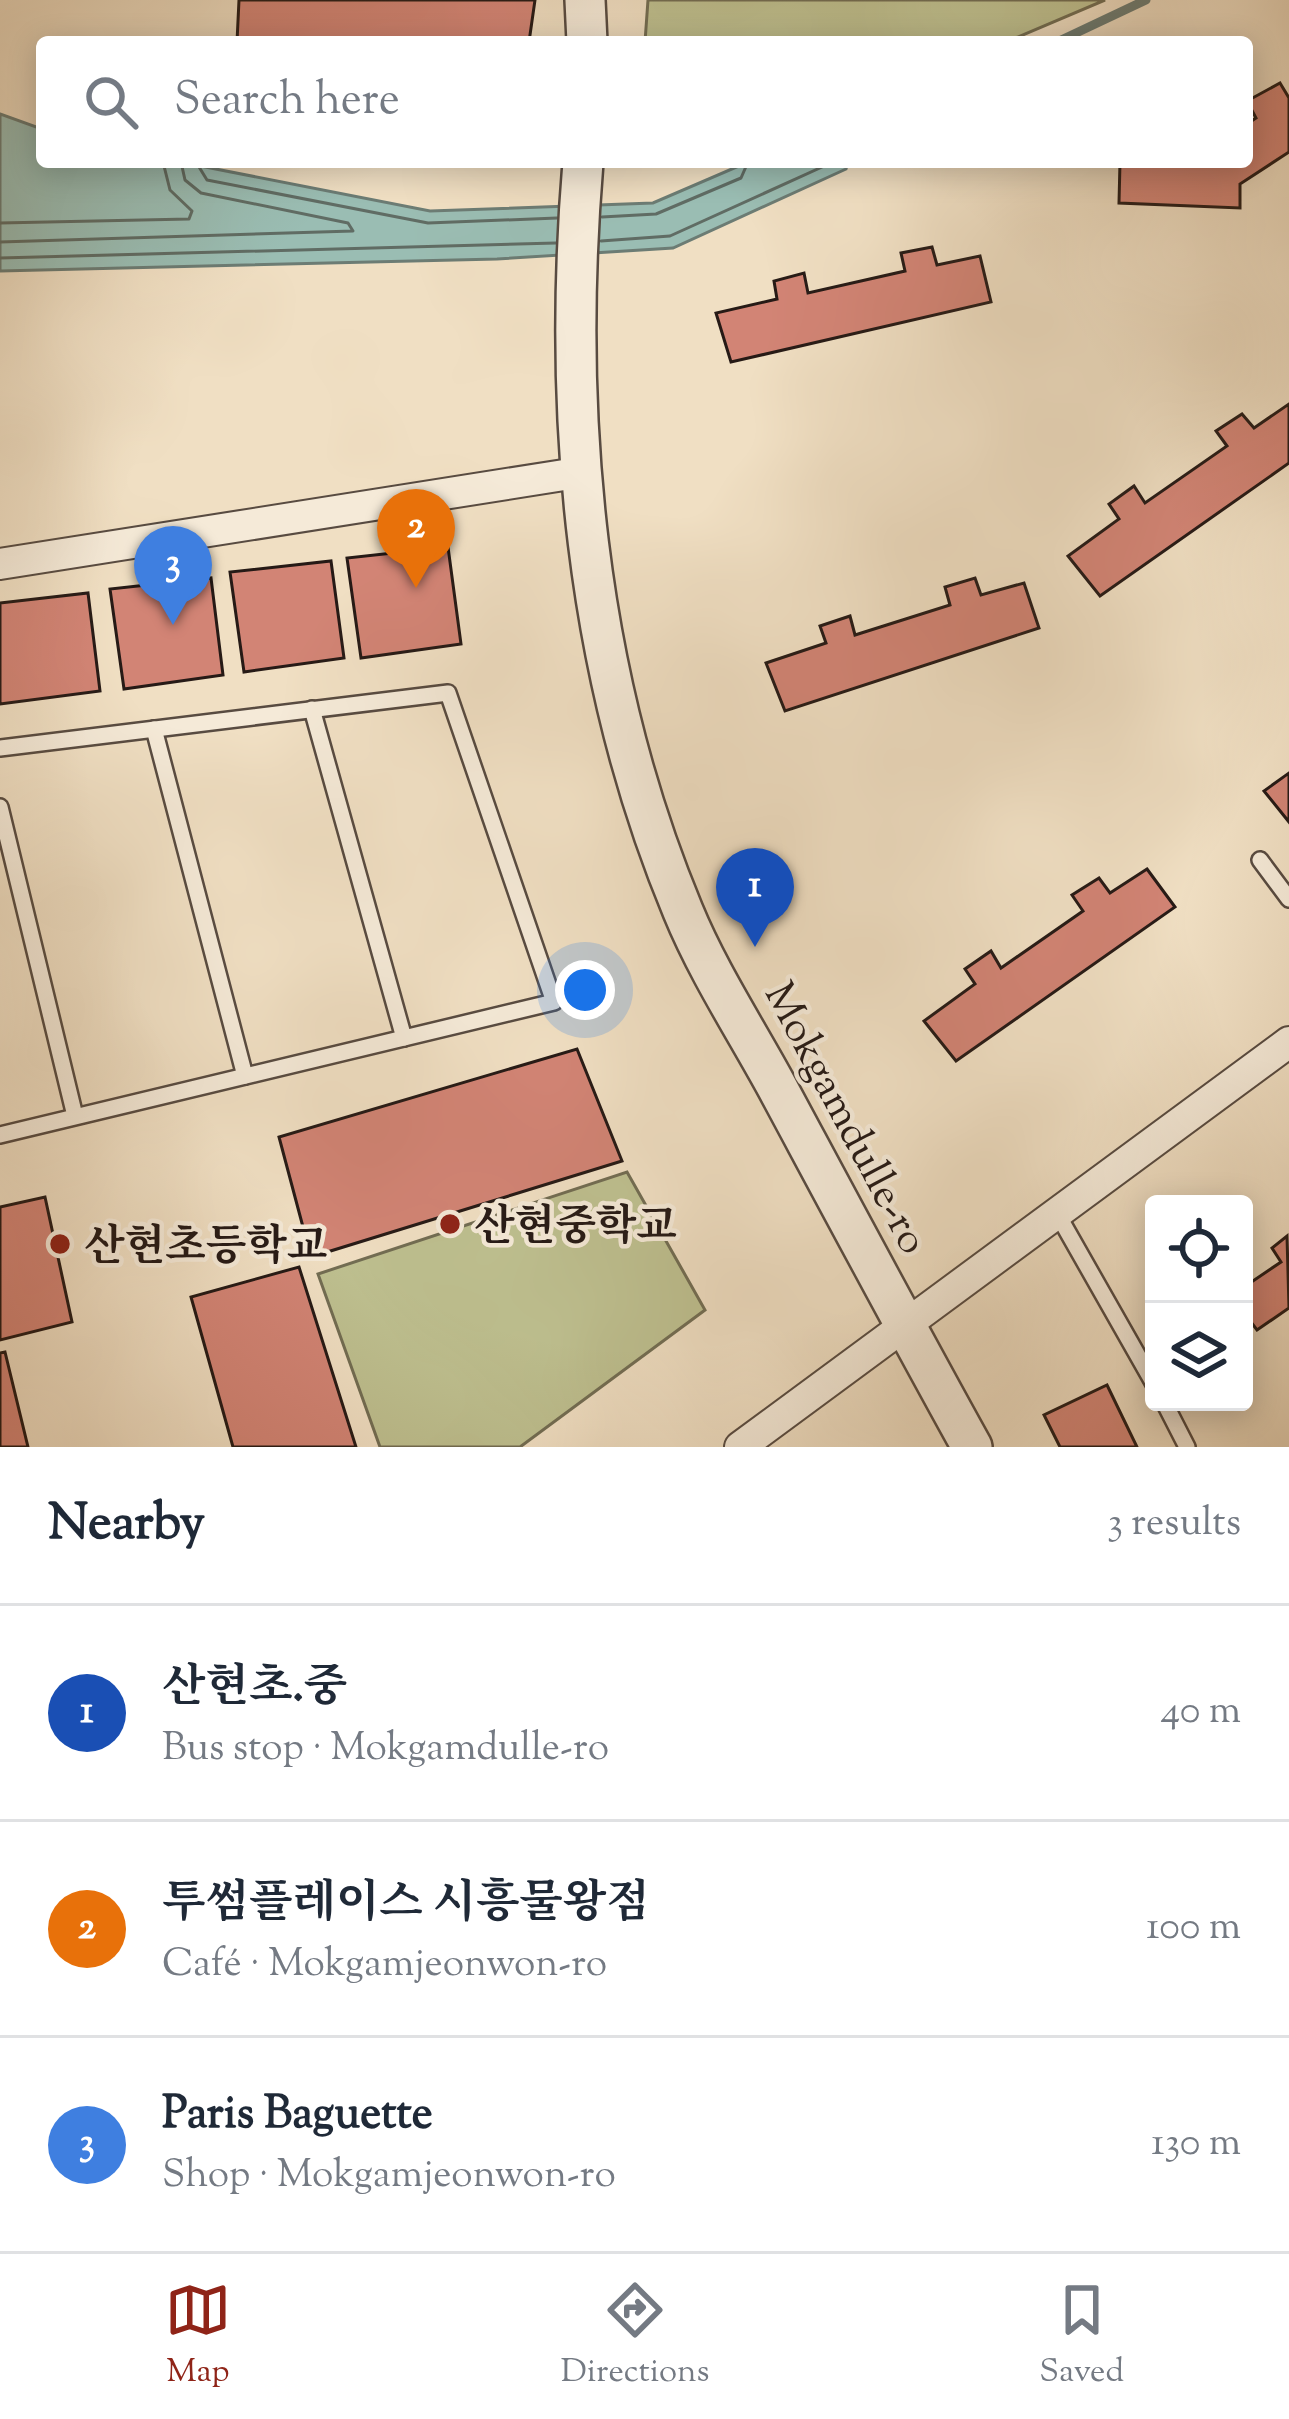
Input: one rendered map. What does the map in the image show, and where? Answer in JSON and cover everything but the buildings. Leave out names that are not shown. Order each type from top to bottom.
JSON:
[{"type":"street","points":[[585,0],[586,36]]},
{"type":"street","name":"Mokgamdulle-ro","points":[[583,168],[574,273],[577,403],[596,604],[623,735],[684,913],[972,1447]]},
{"type":"street","points":[[0,564],[584,472]]},
{"type":"street","points":[[740,1447],[1289,1042]]},
{"type":"lane","points":[[0,748],[448,693],[554,1002],[0,1135]]},
{"type":"lane","points":[[312,709],[404,1038]]},
{"type":"lane","points":[[154,729],[245,1076]]},
{"type":"lane","points":[[0,807],[75,1116]]},
{"type":"lane","points":[[1260,860],[1289,899]]},
{"type":"lane","points":[[1058,1215],[1145,1368]]},
{"type":"lane","points":[[1169,1411],[1187,1447]]},
{"type":"green space","points":[[648,0],[1105,0],[1020,36],[645,36]]},
{"type":"green space","points":[[627,1172],[705,1310],[520,1447],[380,1447],[318,1274]]},
{"type":"water","points":[[0,114],[36,127],[36,168],[211,168],[430,211],[653,203],[734,168],[846,168],[673,248],[497,259],[0,271]]},
{"type":"waterway","points":[[1070,36],[1146,0]]},
{"type":"place","name":"투썸플레이스 시흥물왕점","points":[[416,588]]},
{"type":"place","name":"Paris Baguette","points":[[173,625]]},
{"type":"place","name":"산현초.중","points":[[755,947]]},
{"type":"place","name":"산현중학교","points":[[450,1224]]},
{"type":"place","name":"산현초등학교","points":[[60,1244]]}]
